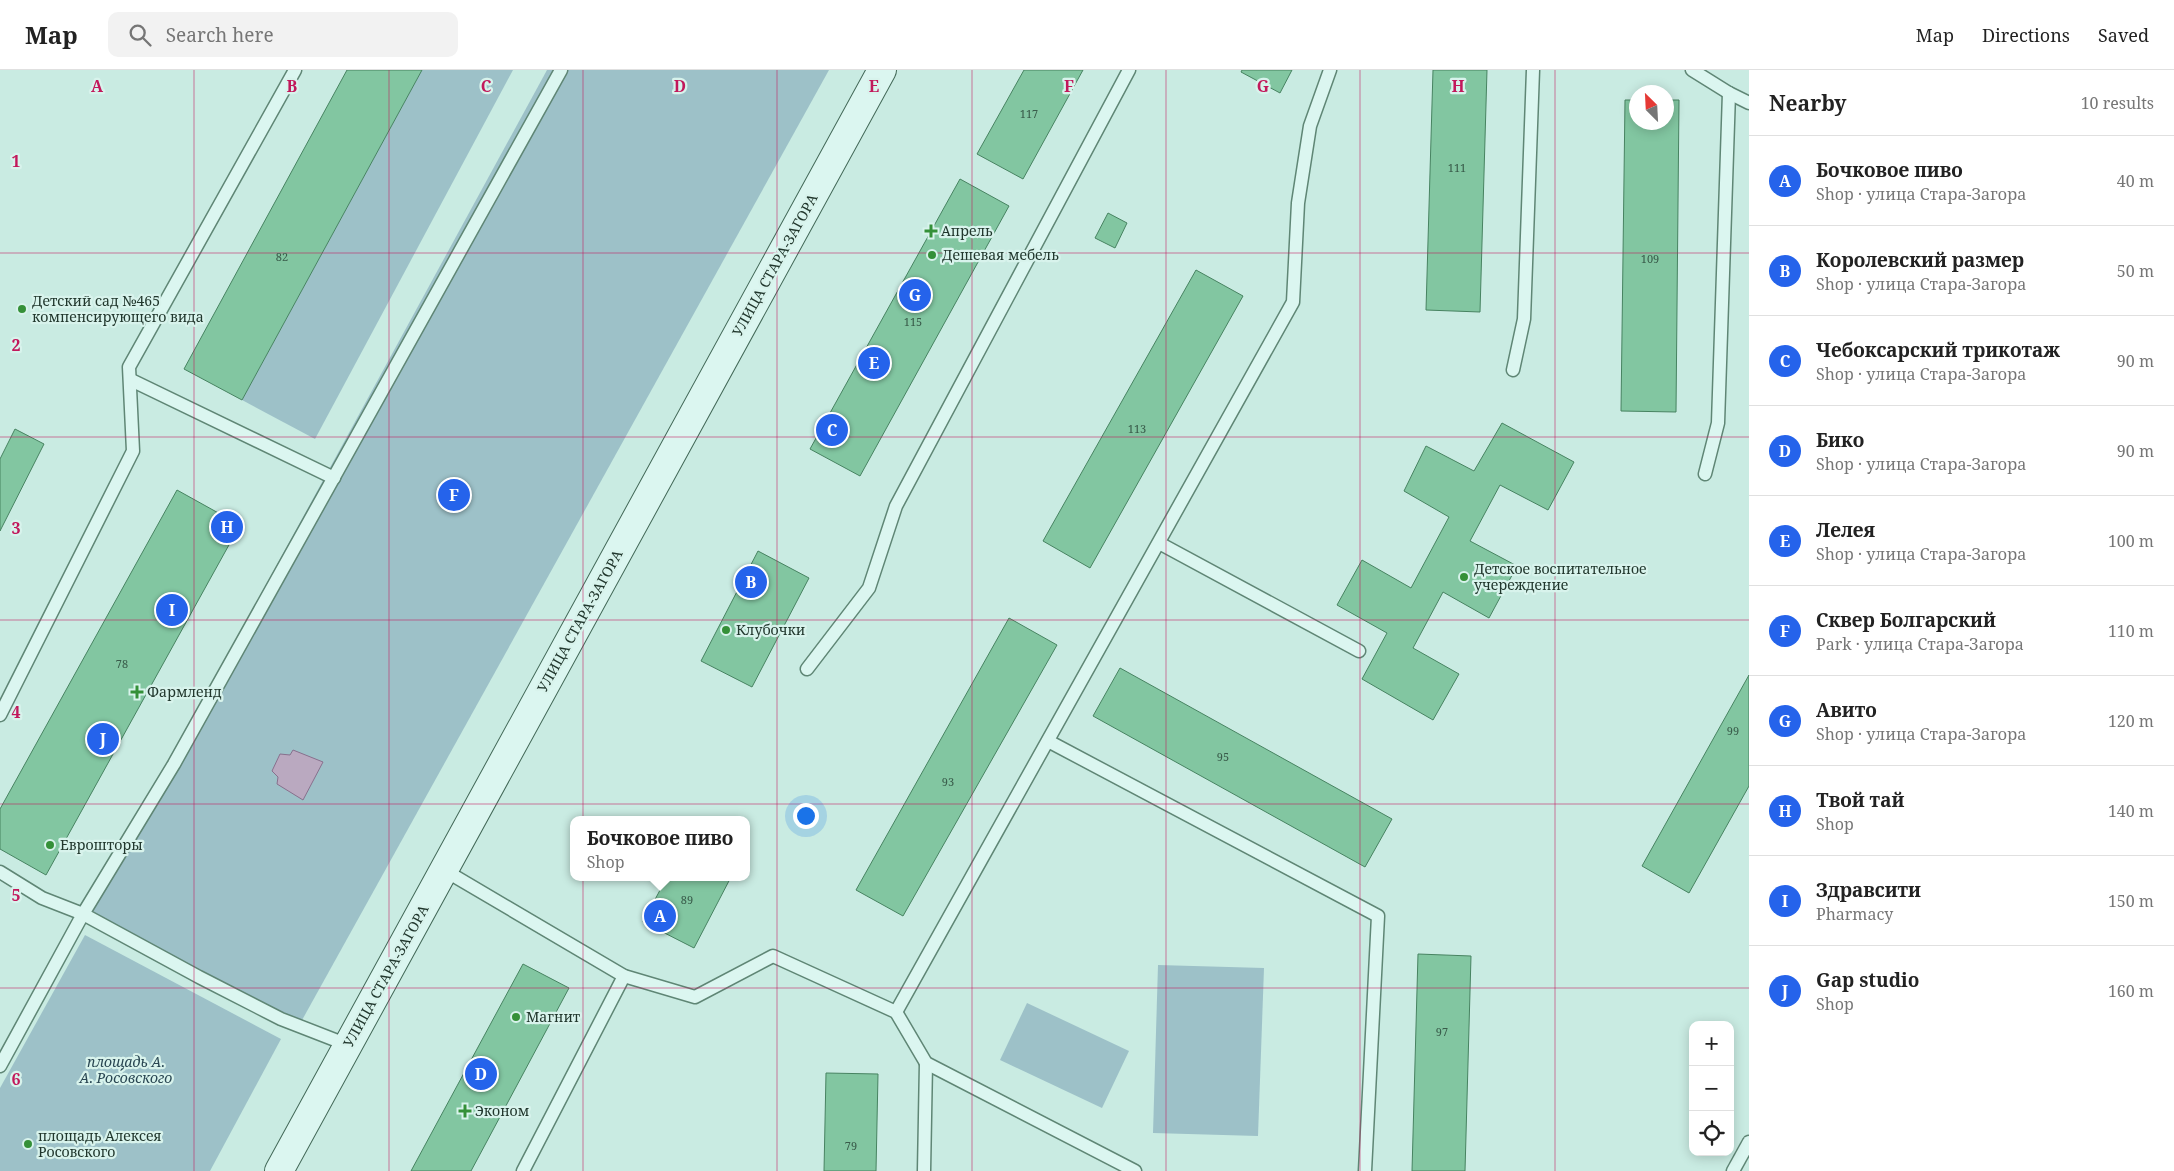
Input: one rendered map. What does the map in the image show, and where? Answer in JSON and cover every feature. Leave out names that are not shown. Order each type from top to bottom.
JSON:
[{"type":"main road","name":"УЛИЦА СТАРА-ЗАГОРА","points":[[279,1171],[882,70]]},
{"type":"lane","points":[[0,715],[134,451],[129,367],[294,70]]},
{"type":"lane","points":[[0,1066],[83,914],[174,764],[561,70]]},
{"type":"lane","points":[[808,669],[869,588],[896,506],[1129,70]]},
{"type":"lane","points":[[896,1012],[1294,302],[1298,203],[1310,126],[1330,70]]},
{"type":"lane","points":[[1513,370],[1524,318],[1533,70]]},
{"type":"lane","points":[[1692,70],[1749,102]]},
{"type":"lane","points":[[1705,474],[1718,423],[1730,93]]},
{"type":"lane","points":[[131,380],[334,478]]},
{"type":"lane","points":[[1159,543],[1359,651]]},
{"type":"lane","points":[[1048,740],[1378,916],[1364,1171]]},
{"type":"lane","points":[[444,870],[624,976],[695,997],[773,956],[896,1012],[926,1063],[1121,1167],[1135,1171]]},
{"type":"lane","points":[[0,872],[42,898],[83,914],[199,977],[281,1018],[348,1045]]},
{"type":"lane","points":[[523,1171],[624,976]]},
{"type":"lane","points":[[924,1171],[926,1063]]},
{"type":"lane","points":[[1733,1171],[1749,1142]]},
{"type":"green space","points":[[422,70],[513,70],[315,439],[242,400]]},
{"type":"green space","points":[[547,70],[829,70],[296,1031],[153,960],[83,920]]},
{"type":"green space","name":"площадь А. А. Росовского","points":[[85,935],[281,1039],[210,1171],[0,1171],[0,1088]]},
{"type":"green space","points":[[1158,965],[1264,968],[1258,1136],[1153,1133]]},
{"type":"green space","points":[[1027,1003],[1129,1051],[1102,1108],[1000,1060]]},
{"type":"shaded area","points":[[293,750],[323,762],[303,800],[277,784],[278,777],[272,771],[280,754],[290,755]]},
{"type":"building","points":[[347,70],[422,70],[242,400],[184,369]]},
{"type":"building","points":[[1024,70],[1083,70],[1023,179],[977,154]]},
{"type":"building","points":[[1242,70],[1292,70],[1280,93],[1241,72]]},
{"type":"building","points":[[1433,70],[1487,70],[1480,312],[1426,310]]},
{"type":"building","points":[[1625,100],[1629,100],[1629,130],[1674,130],[1674,100],[1679,100],[1676,412],[1621,411]]},
{"type":"building","points":[[960,179],[1009,206],[860,476],[810,449]]},
{"type":"building","points":[[1108,213],[1127,223],[1115,248],[1095,238]]},
{"type":"building","points":[[1196,270],[1243,296],[1090,568],[1043,541]]},
{"type":"building","name":"Детское воспитательное учереждение","points":[[1502,423],[1574,462],[1548,510],[1500,485],[1470,541],[1517,566],[1489,618],[1443,592],[1413,648],[1459,674],[1433,720],[1362,679],[1387,633],[1337,605],[1362,560],[1411,588],[1449,517],[1404,491],[1426,446],[1474,471]]},
{"type":"building","points":[[15,429],[44,444],[0,531],[0,459]]},
{"type":"building","points":[[177,490],[240,525],[46,875],[0,849],[0,809]]},
{"type":"building","points":[[758,551],[809,578],[752,687],[701,661]]},
{"type":"building","points":[[1009,618],[1057,645],[903,916],[856,890]]},
{"type":"building","points":[[1120,668],[1392,819],[1365,867],[1093,716]]},
{"type":"building","points":[[1749,675],[1749,786],[1689,893],[1642,866]]},
{"type":"building","points":[[665,881],[729,881],[694,948],[643,922]]},
{"type":"building","points":[[1418,954],[1471,956],[1465,1171],[1412,1171]]},
{"type":"building","points":[[523,964],[569,988],[471,1171],[411,1171]]},
{"type":"building","points":[[826,1073],[878,1074],[876,1171],[824,1171]]},
{"type":"place","name":"Апрель","points":[[931,231]]},
{"type":"place","name":"Дешевая мебель","points":[[932,255]]},
{"type":"place","name":"Авито","points":[[915,295]]},
{"type":"place","name":"Детский сад №465 компенсирующего вида","points":[[22,309]]},
{"type":"place","name":"Лелея","points":[[874,363]]},
{"type":"place","name":"Чебоксарский трикотаж","points":[[832,430]]},
{"type":"place","name":"Сквер Болгарский","points":[[454,495]]},
{"type":"place","name":"Твой тай","points":[[227,527]]},
{"type":"place","name":"Детское воспитательное учереждение","points":[[1464,577]]},
{"type":"place","name":"Королевский размер","points":[[751,582]]},
{"type":"place","name":"Здравсити","points":[[172,610]]},
{"type":"place","name":"Клубочки","points":[[726,630]]},
{"type":"place","name":"Фармленд","points":[[137,692]]},
{"type":"place","name":"Gap studio","points":[[103,739]]},
{"type":"place","name":"Еврошторы","points":[[50,845]]},
{"type":"place","name":"Бочковое пиво","points":[[660,916]]},
{"type":"place","name":"Магнит","points":[[516,1017]]},
{"type":"place","name":"Бико","points":[[481,1074]]},
{"type":"place","name":"Эконом","points":[[465,1111]]},
{"type":"place","name":"площадь Алексея Росовского","points":[[28,1144]]}]
